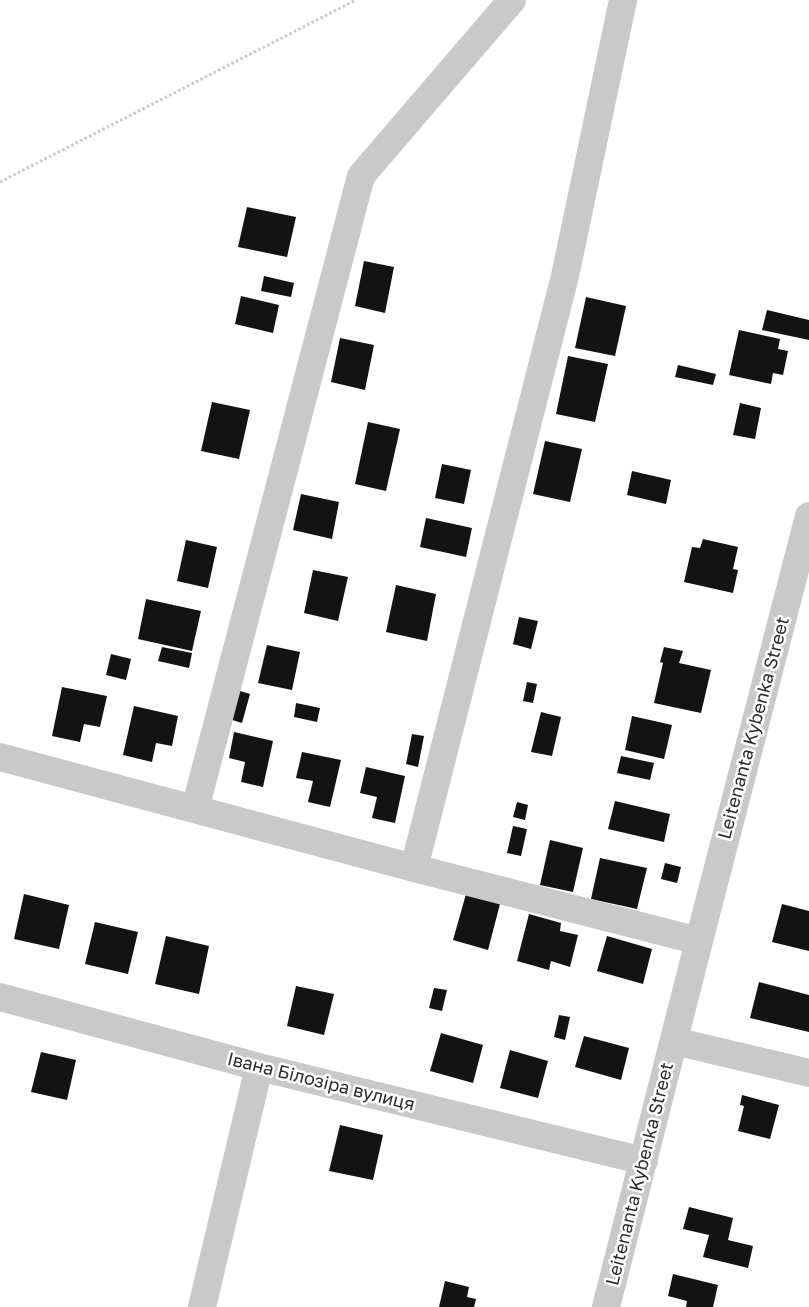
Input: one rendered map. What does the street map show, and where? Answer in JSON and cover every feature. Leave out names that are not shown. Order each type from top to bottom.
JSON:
[{"type":"street","points":[[195,809],[361,176],[512,0]]},
{"type":"street","points":[[414,868],[564,276],[623,0]]},
{"type":"street","name":"Leitenanta Kybenka Street","points":[[606,1307],[809,516]]},
{"type":"street","points":[[0,757],[414,868],[699,941]]},
{"type":"street","name":"Івана Білозіра вулиця","points":[[0,997],[259,1067],[644,1161]]},
{"type":"street","points":[[674,1041],[809,1073]]},
{"type":"street","points":[[202,1307],[259,1067]]},
{"type":"path","points":[[0,182],[356,0]]},
{"type":"building","points":[[247,207],[296,217],[287,257],[238,247]]},
{"type":"building","points":[[364,261],[394,267],[385,313],[355,306]]},
{"type":"building","points":[[264,276],[294,283],[291,297],[261,291]]},
{"type":"building","points":[[241,296],[279,305],[273,333],[235,324]]},
{"type":"building","points":[[586,297],[626,306],[615,356],[575,348]]},
{"type":"building","points":[[767,310],[809,320],[809,340],[762,330]]},
{"type":"building","points":[[739,330],[780,339],[778,349],[788,351],[783,375],[773,373],[771,384],[729,375]]},
{"type":"building","points":[[340,338],[374,345],[365,390],[331,382]]},
{"type":"building","points":[[568,356],[608,364],[595,422],[556,414]]},
{"type":"building","points":[[678,365],[716,374],[713,385],[675,377]]},
{"type":"building","points":[[212,402],[250,410],[239,459],[201,451]]},
{"type":"building","points":[[740,403],[761,408],[755,439],[733,435]]},
{"type":"building","points":[[368,422],[400,429],[386,491],[355,484]]},
{"type":"building","points":[[545,441],[582,449],[570,502],[533,494]]},
{"type":"building","points":[[442,464],[471,470],[464,504],[435,498]]},
{"type":"building","points":[[632,471],[671,480],[666,504],[627,495]]},
{"type":"building","points":[[301,494],[339,502],[332,539],[293,530]]},
{"type":"building","points":[[426,518],[472,528],[466,557],[420,547]]},
{"type":"building","points":[[703,539],[738,547],[733,569],[738,570],[733,593],[684,582],[692,547],[700,548]]},
{"type":"building","points":[[186,540],[217,547],[208,588],[177,581]]},
{"type":"building","points":[[313,570],[348,577],[338,621],[304,613]]},
{"type":"building","points":[[396,585],[436,594],[427,641],[386,632]]},
{"type":"building","points":[[146,599],[201,611],[192,651],[138,639]]},
{"type":"building","points":[[519,617],[538,621],[531,649],[513,644]]},
{"type":"building","points":[[267,645],[300,652],[292,690],[258,683]]},
{"type":"building","points":[[162,647],[192,653],[189,668],[158,661]]},
{"type":"building","points":[[664,647],[683,651],[679,663],[711,670],[701,713],[654,703],[663,663],[660,662]]},
{"type":"building","points":[[111,654],[131,659],[126,680],[106,675]]},
{"type":"building","points":[[527,682],[537,684],[533,703],[523,701]]},
{"type":"building","points":[[62,687],[107,696],[100,727],[84,724],[80,742],[52,736]]},
{"type":"building","points":[[237,690],[250,694],[242,723],[229,719]]},
{"type":"building","points":[[296,703],[320,708],[317,722],[294,717]]},
{"type":"building","points":[[134,706],[178,716],[172,746],[156,743],[152,762],[123,755]]},
{"type":"building","points":[[541,712],[561,717],[552,756],[531,752]]},
{"type":"building","points":[[632,716],[672,725],[664,759],[625,750]]},
{"type":"building","points":[[234,732],[273,741],[263,787],[241,782],[245,762],[229,758]]},
{"type":"building","points":[[412,734],[424,736],[418,767],[406,764]]},
{"type":"building","points":[[302,752],[341,760],[330,807],[308,802],[313,781],[296,778]]},
{"type":"building","points":[[621,756],[654,763],[650,780],[617,773]]},
{"type":"building","points":[[366,767],[405,776],[395,823],[372,818],[377,797],[360,793]]},
{"type":"building","points":[[615,801],[670,814],[664,842],[608,829]]},
{"type":"building","points":[[517,802],[528,805],[525,820],[513,817]]},
{"type":"building","points":[[513,826],[527,829],[521,856],[507,853]]},
{"type":"building","points":[[550,840],[583,848],[573,892],[540,885]]},
{"type":"building","points":[[600,858],[647,868],[637,909],[591,899]]},
{"type":"building","points":[[665,863],[681,867],[677,883],[661,879]]},
{"type":"building","points":[[24,894],[69,905],[59,949],[14,939]]},
{"type":"building","points":[[466,894],[500,904],[488,950],[453,940]]},
{"type":"building","points":[[782,904],[809,911],[809,951],[772,942]]},
{"type":"building","points":[[529,914],[561,923],[560,931],[578,935],[570,967],[551,961],[549,970],[517,961]]},
{"type":"building","points":[[95,922],[138,932],[128,974],[85,964]]},
{"type":"building","points":[[166,936],[209,946],[199,994],[155,984]]},
{"type":"building","points":[[607,936],[652,949],[643,984],[597,971]]},
{"type":"building","points":[[759,982],[809,995],[809,1032],[750,1018]]},
{"type":"building","points":[[296,986],[334,994],[324,1035],[287,1026]]},
{"type":"building","points":[[434,988],[447,990],[442,1011],[429,1008]]},
{"type":"building","points":[[559,1015],[570,1017],[565,1040],[554,1037]]},
{"type":"building","points":[[441,1033],[483,1045],[473,1083],[430,1071]]},
{"type":"building","points":[[584,1036],[629,1048],[621,1080],[575,1067]]},
{"type":"building","points":[[510,1050],[548,1061],[538,1098],[500,1088]]},
{"type":"building","points":[[41,1052],[76,1060],[67,1100],[31,1092]]},
{"type":"building","points":[[742,1095],[779,1105],[770,1139],[738,1131],[744,1106],[740,1105]]},
{"type":"building","points":[[340,1125],[383,1135],[373,1180],[329,1171]]},
{"type":"building","points":[[689,1207],[733,1218],[728,1240],[753,1246],[748,1268],[703,1257],[709,1235],[683,1229]]},
{"type":"building","points":[[673,1274],[718,1285],[713,1307],[686,1307],[687,1301],[668,1296]]},
{"type":"building","points":[[445,1281],[469,1287],[467,1297],[476,1299],[474,1307],[439,1307]]}]
